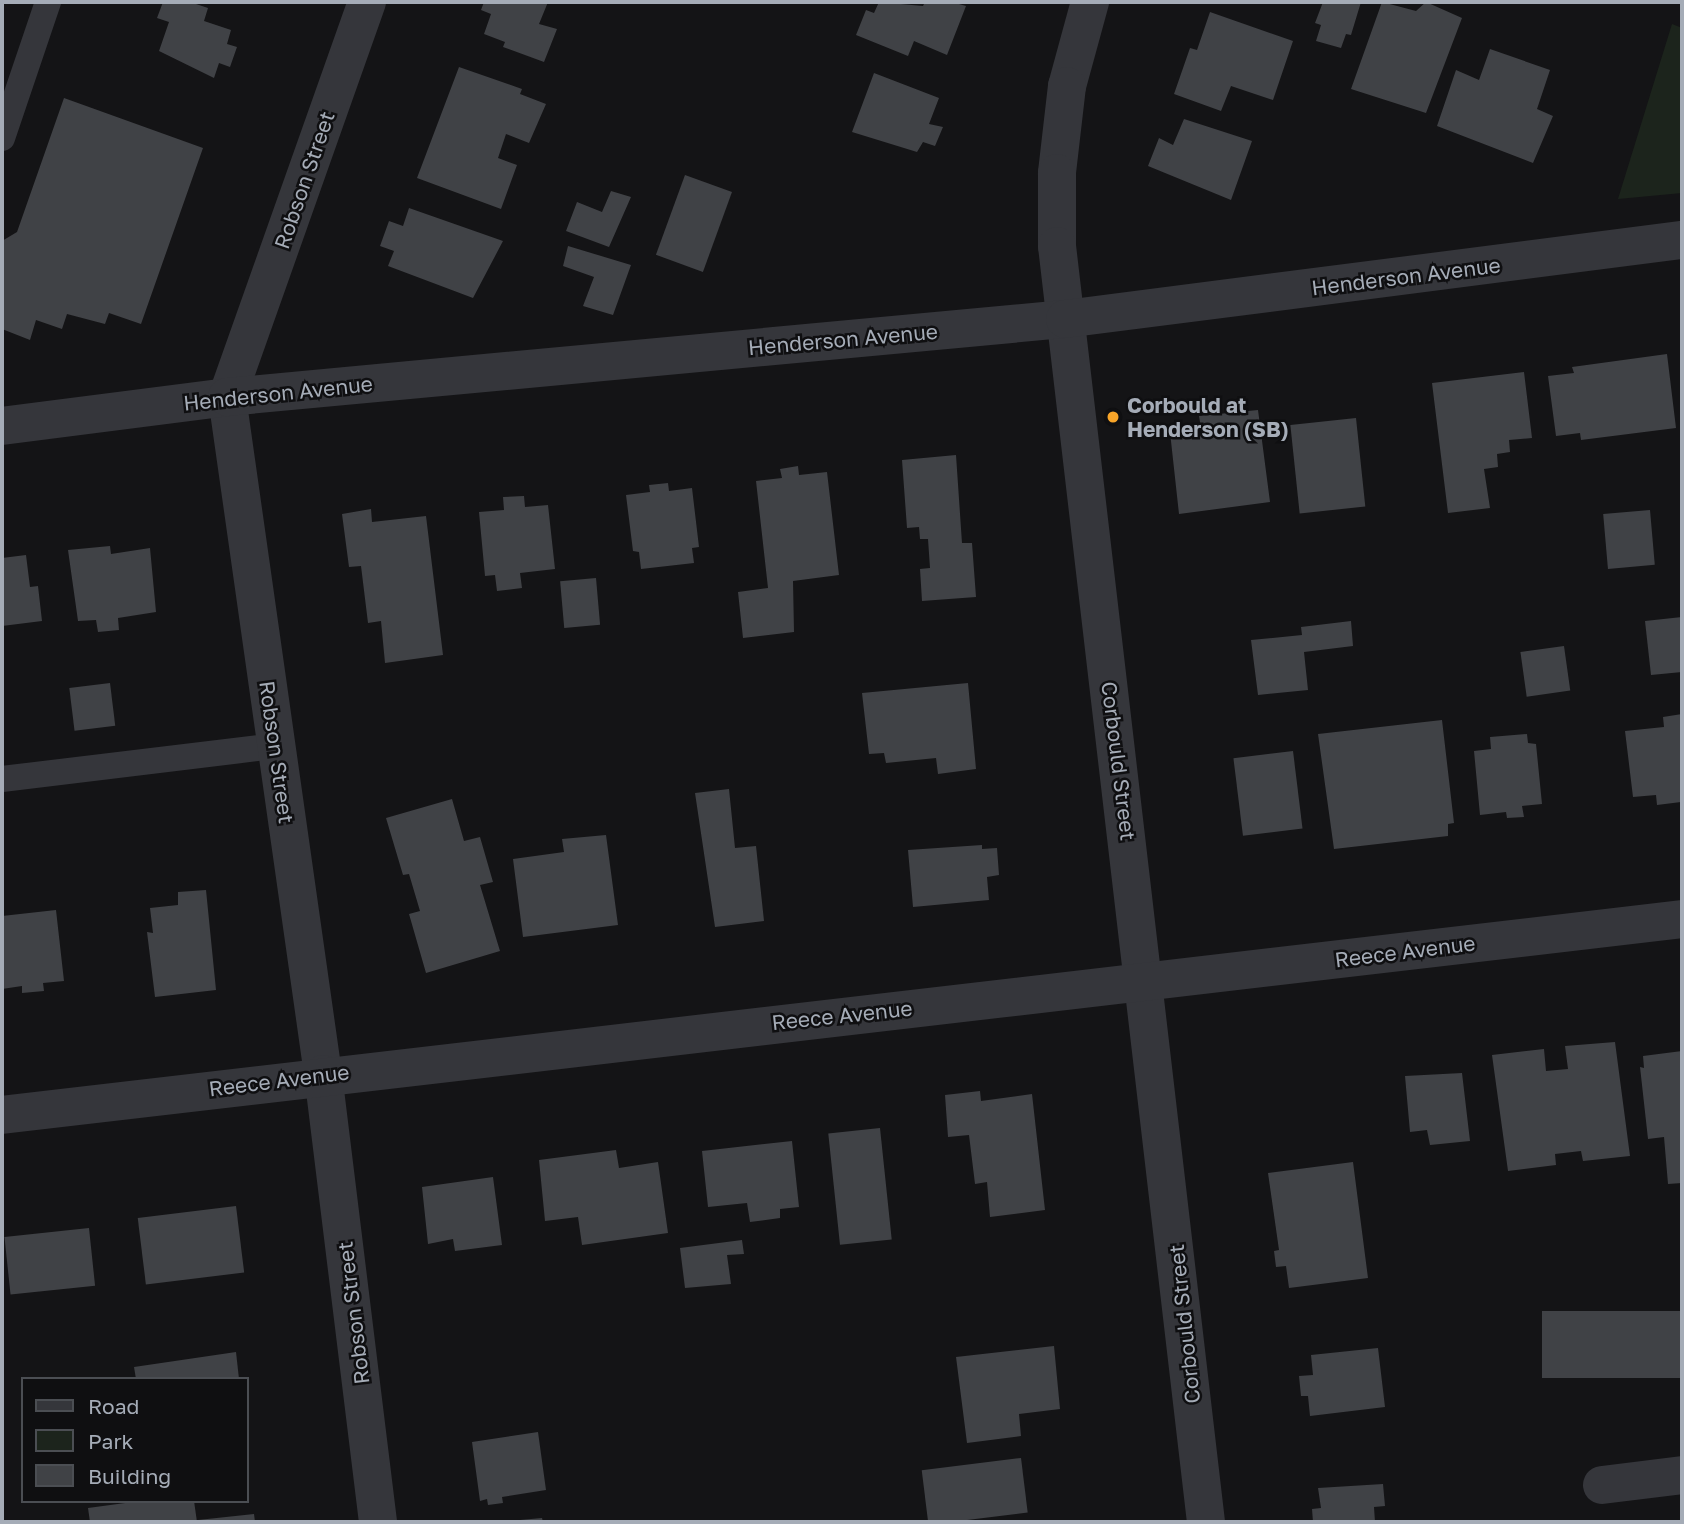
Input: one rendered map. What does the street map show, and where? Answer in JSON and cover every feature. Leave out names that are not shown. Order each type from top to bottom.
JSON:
[{"type":"street","name":"Robson Street","points":[[367,2],[227,397],[323,1074],[379,1522]]},
{"type":"street","name":"Corbould Street","points":[[1090,2],[1067,86],[1057,173],[1057,246],[1146,981],[1206,1522]]},
{"type":"street","name":"Henderson Avenue","points":[[2,426],[227,397],[1065,318],[1682,240]]},
{"type":"street","name":"Reece Avenue","points":[[2,1115],[323,1074],[1682,919]]},
{"type":"street","points":[[1602,1485],[1682,1475]]},
{"type":"lane","points":[[2,138],[48,2]]},
{"type":"lane","points":[[2,779],[276,746]]},
{"type":"green space","points":[[1672,24],[1682,28],[1682,193],[1618,199]]},
{"type":"building","points":[[163,2],[190,2],[208,8],[204,21],[231,30],[227,44],[237,47],[230,67],[219,63],[214,78],[159,51],[169,22],[157,18]]},
{"type":"building","points":[[484,2],[548,2],[539,24],[557,29],[544,62],[503,47],[505,42],[484,34],[491,14],[481,10]]},
{"type":"building","points":[[879,2],[923,6],[925,2],[952,2],[966,6],[947,55],[914,41],[908,56],[856,35],[866,10],[874,13]]},
{"type":"building","points":[[1323,2],[1361,2],[1351,35],[1346,34],[1341,48],[1316,41],[1321,25],[1315,23]]},
{"type":"building","points":[[1382,2],[1416,11],[1426,2],[1462,18],[1426,113],[1351,89]]},
{"type":"building","points":[[1210,12],[1293,41],[1273,100],[1231,86],[1221,111],[1174,94],[1190,48],[1197,50]]},
{"type":"building","points":[[1490,49],[1550,70],[1537,109],[1553,116],[1533,163],[1437,126],[1456,70],[1479,80]]},
{"type":"building","points":[[459,67],[522,89],[520,94],[546,104],[529,143],[506,134],[498,158],[517,165],[501,209],[417,178]]},
{"type":"building","points":[[874,73],[939,98],[929,124],[943,127],[935,146],[923,142],[917,152],[852,132]]},
{"type":"building","points":[[64,98],[203,148],[141,324],[109,313],[105,324],[67,314],[62,329],[36,320],[30,340],[2,329],[2,241],[17,232]]},
{"type":"building","points":[[1184,119],[1252,141],[1231,200],[1148,166],[1159,138],[1173,145]]},
{"type":"building","points":[[685,175],[732,192],[703,272],[656,255]]},
{"type":"building","points":[[611,191],[631,197],[609,247],[566,231],[577,202],[602,212]]},
{"type":"building","points":[[409,208],[503,241],[473,298],[388,266],[394,251],[380,246],[389,221],[403,226]]},
{"type":"building","points":[[568,246],[631,265],[613,315],[583,306],[594,277],[563,266]]},
{"type":"building","points":[[1667,354],[1676,428],[1581,440],[1580,433],[1556,436],[1548,376],[1574,373],[1572,367]]},
{"type":"building","points":[[1524,372],[1532,438],[1509,440],[1510,452],[1497,454],[1498,467],[1484,469],[1490,508],[1448,513],[1432,383]]},
{"type":"building","points":[[1258,410],[1270,502],[1179,514],[1170,432],[1201,428],[1199,416]]},
{"type":"building","points":[[1356,418],[1365,507],[1300,513],[1290,425]]},
{"type":"building","points":[[956,455],[962,543],[972,543],[976,597],[922,601],[920,569],[930,568],[928,539],[920,539],[919,527],[907,528],[902,460]]},
{"type":"building","points":[[798,466],[799,475],[827,472],[839,575],[793,581],[794,632],[743,638],[738,592],[768,588],[756,481],[782,478],[780,469]]},
{"type":"building","points":[[668,483],[669,491],[692,488],[699,547],[692,548],[694,563],[641,569],[639,552],[633,551],[626,495],[650,492],[649,485]]},
{"type":"building","points":[[524,496],[525,507],[548,505],[555,569],[520,573],[522,588],[497,591],[495,575],[485,576],[479,512],[504,510],[503,497]]},
{"type":"building","points":[[371,509],[372,522],[426,516],[443,655],[385,663],[381,621],[368,623],[361,566],[349,567],[342,514]]},
{"type":"building","points":[[1650,510],[1655,565],[1608,569],[1603,514]]},
{"type":"building","points":[[110,546],[111,554],[150,548],[156,612],[118,618],[119,630],[98,632],[96,620],[78,621],[68,550]]},
{"type":"building","points":[[26,555],[30,587],[38,586],[42,621],[2,626],[2,558]]},
{"type":"building","points":[[596,578],[600,625],[564,628],[560,581]]},
{"type":"building","points":[[1682,617],[1682,672],[1651,675],[1645,621]]},
{"type":"building","points":[[1351,621],[1353,646],[1304,652],[1308,690],[1258,695],[1251,640],[1302,635],[1301,627]]},
{"type":"building","points":[[1564,646],[1570,691],[1527,697],[1520,652]]},
{"type":"building","points":[[110,683],[115,726],[75,731],[69,688]]},
{"type":"building","points":[[968,683],[976,769],[938,774],[936,758],[886,763],[884,753],[869,754],[862,693]]},
{"type":"building","points":[[1682,714],[1681,802],[1657,805],[1656,795],[1633,797],[1625,731],[1664,727],[1663,717]]},
{"type":"building","points":[[1442,720],[1454,823],[1448,824],[1448,836],[1334,849],[1318,734]]},
{"type":"building","points":[[1527,734],[1528,743],[1536,744],[1542,804],[1522,806],[1524,817],[1507,818],[1506,812],[1480,815],[1474,751],[1491,749],[1490,737]]},
{"type":"building","points":[[1293,751],[1303,828],[1243,836],[1233,758]]},
{"type":"building","points":[[729,789],[735,848],[756,846],[764,921],[715,927],[695,793]]},
{"type":"building","points":[[452,799],[464,841],[480,837],[493,882],[480,885],[500,951],[426,973],[409,914],[420,911],[409,874],[403,875],[386,818]]},
{"type":"building","points":[[606,835],[618,925],[523,937],[513,859],[564,852],[562,839]]},
{"type":"building","points":[[982,845],[982,849],[997,848],[999,875],[987,877],[989,900],[913,907],[908,850]]},
{"type":"building","points":[[206,890],[216,990],[155,997],[147,932],[153,933],[150,908],[178,905],[178,892]]},
{"type":"building","points":[[56,910],[64,981],[43,983],[44,991],[22,993],[22,986],[2,989],[2,916]]},
{"type":"building","points":[[1615,1042],[1630,1156],[1583,1161],[1581,1151],[1555,1154],[1556,1165],[1508,1171],[1492,1055],[1544,1049],[1546,1071],[1568,1069],[1565,1046]]},
{"type":"building","points":[[1682,1051],[1682,1183],[1668,1184],[1664,1137],[1648,1139],[1640,1067],[1644,1068],[1643,1056]]},
{"type":"building","points":[[1462,1073],[1470,1141],[1430,1145],[1427,1130],[1410,1132],[1405,1076]]},
{"type":"building","points":[[980,1091],[981,1101],[1032,1094],[1045,1210],[990,1217],[987,1182],[975,1184],[969,1135],[948,1137],[945,1095]]},
{"type":"building","points":[[880,1128],[892,1239],[840,1245],[828,1133]]},
{"type":"building","points":[[792,1141],[799,1207],[780,1209],[780,1218],[750,1222],[747,1203],[708,1207],[702,1151]]},
{"type":"building","points":[[616,1150],[619,1168],[658,1162],[668,1233],[582,1245],[578,1217],[545,1221],[539,1160]]},
{"type":"building","points":[[1353,1162],[1368,1278],[1289,1288],[1286,1266],[1276,1267],[1274,1251],[1279,1250],[1268,1173]]},
{"type":"building","points":[[493,1177],[502,1245],[455,1251],[453,1239],[428,1244],[422,1187]]},
{"type":"building","points":[[236,1206],[244,1273],[146,1285],[138,1218]]},
{"type":"building","points":[[89,1228],[95,1286],[11,1295],[4,1237]]},
{"type":"building","points":[[742,1240],[744,1254],[727,1255],[731,1284],[685,1288],[680,1248]]},
{"type":"building","points":[[1542,1311],[1682,1311],[1682,1378],[1542,1378]]},
{"type":"building","points":[[1054,1346],[1060,1409],[1019,1414],[1021,1436],[967,1443],[956,1357]]},
{"type":"building","points":[[1378,1348],[1385,1407],[1310,1416],[1308,1396],[1301,1396],[1299,1376],[1313,1375],[1311,1355]]},
{"type":"building","points":[[236,1352],[239,1377],[136,1377],[134,1367]]},
{"type":"building","points":[[538,1432],[546,1490],[502,1497],[503,1503],[488,1505],[487,1499],[480,1501],[472,1442]]},
{"type":"building","points":[[1021,1458],[1028,1513],[951,1522],[928,1522],[922,1470]]},
{"type":"building","points":[[1383,1484],[1385,1506],[1374,1507],[1375,1522],[1313,1522],[1312,1509],[1321,1508],[1318,1488]]},
{"type":"building","points":[[125,1503],[194,1503],[197,1522],[90,1522],[88,1508]]},
{"type":"building","points":[[254,1514],[255,1522],[198,1522],[198,1520]]},
{"type":"building","points":[[542,1518],[543,1522],[520,1522],[520,1520]]},
{"type":"place","name":"Corbould at Henderson (SB)","points":[[1113,417]]}]
